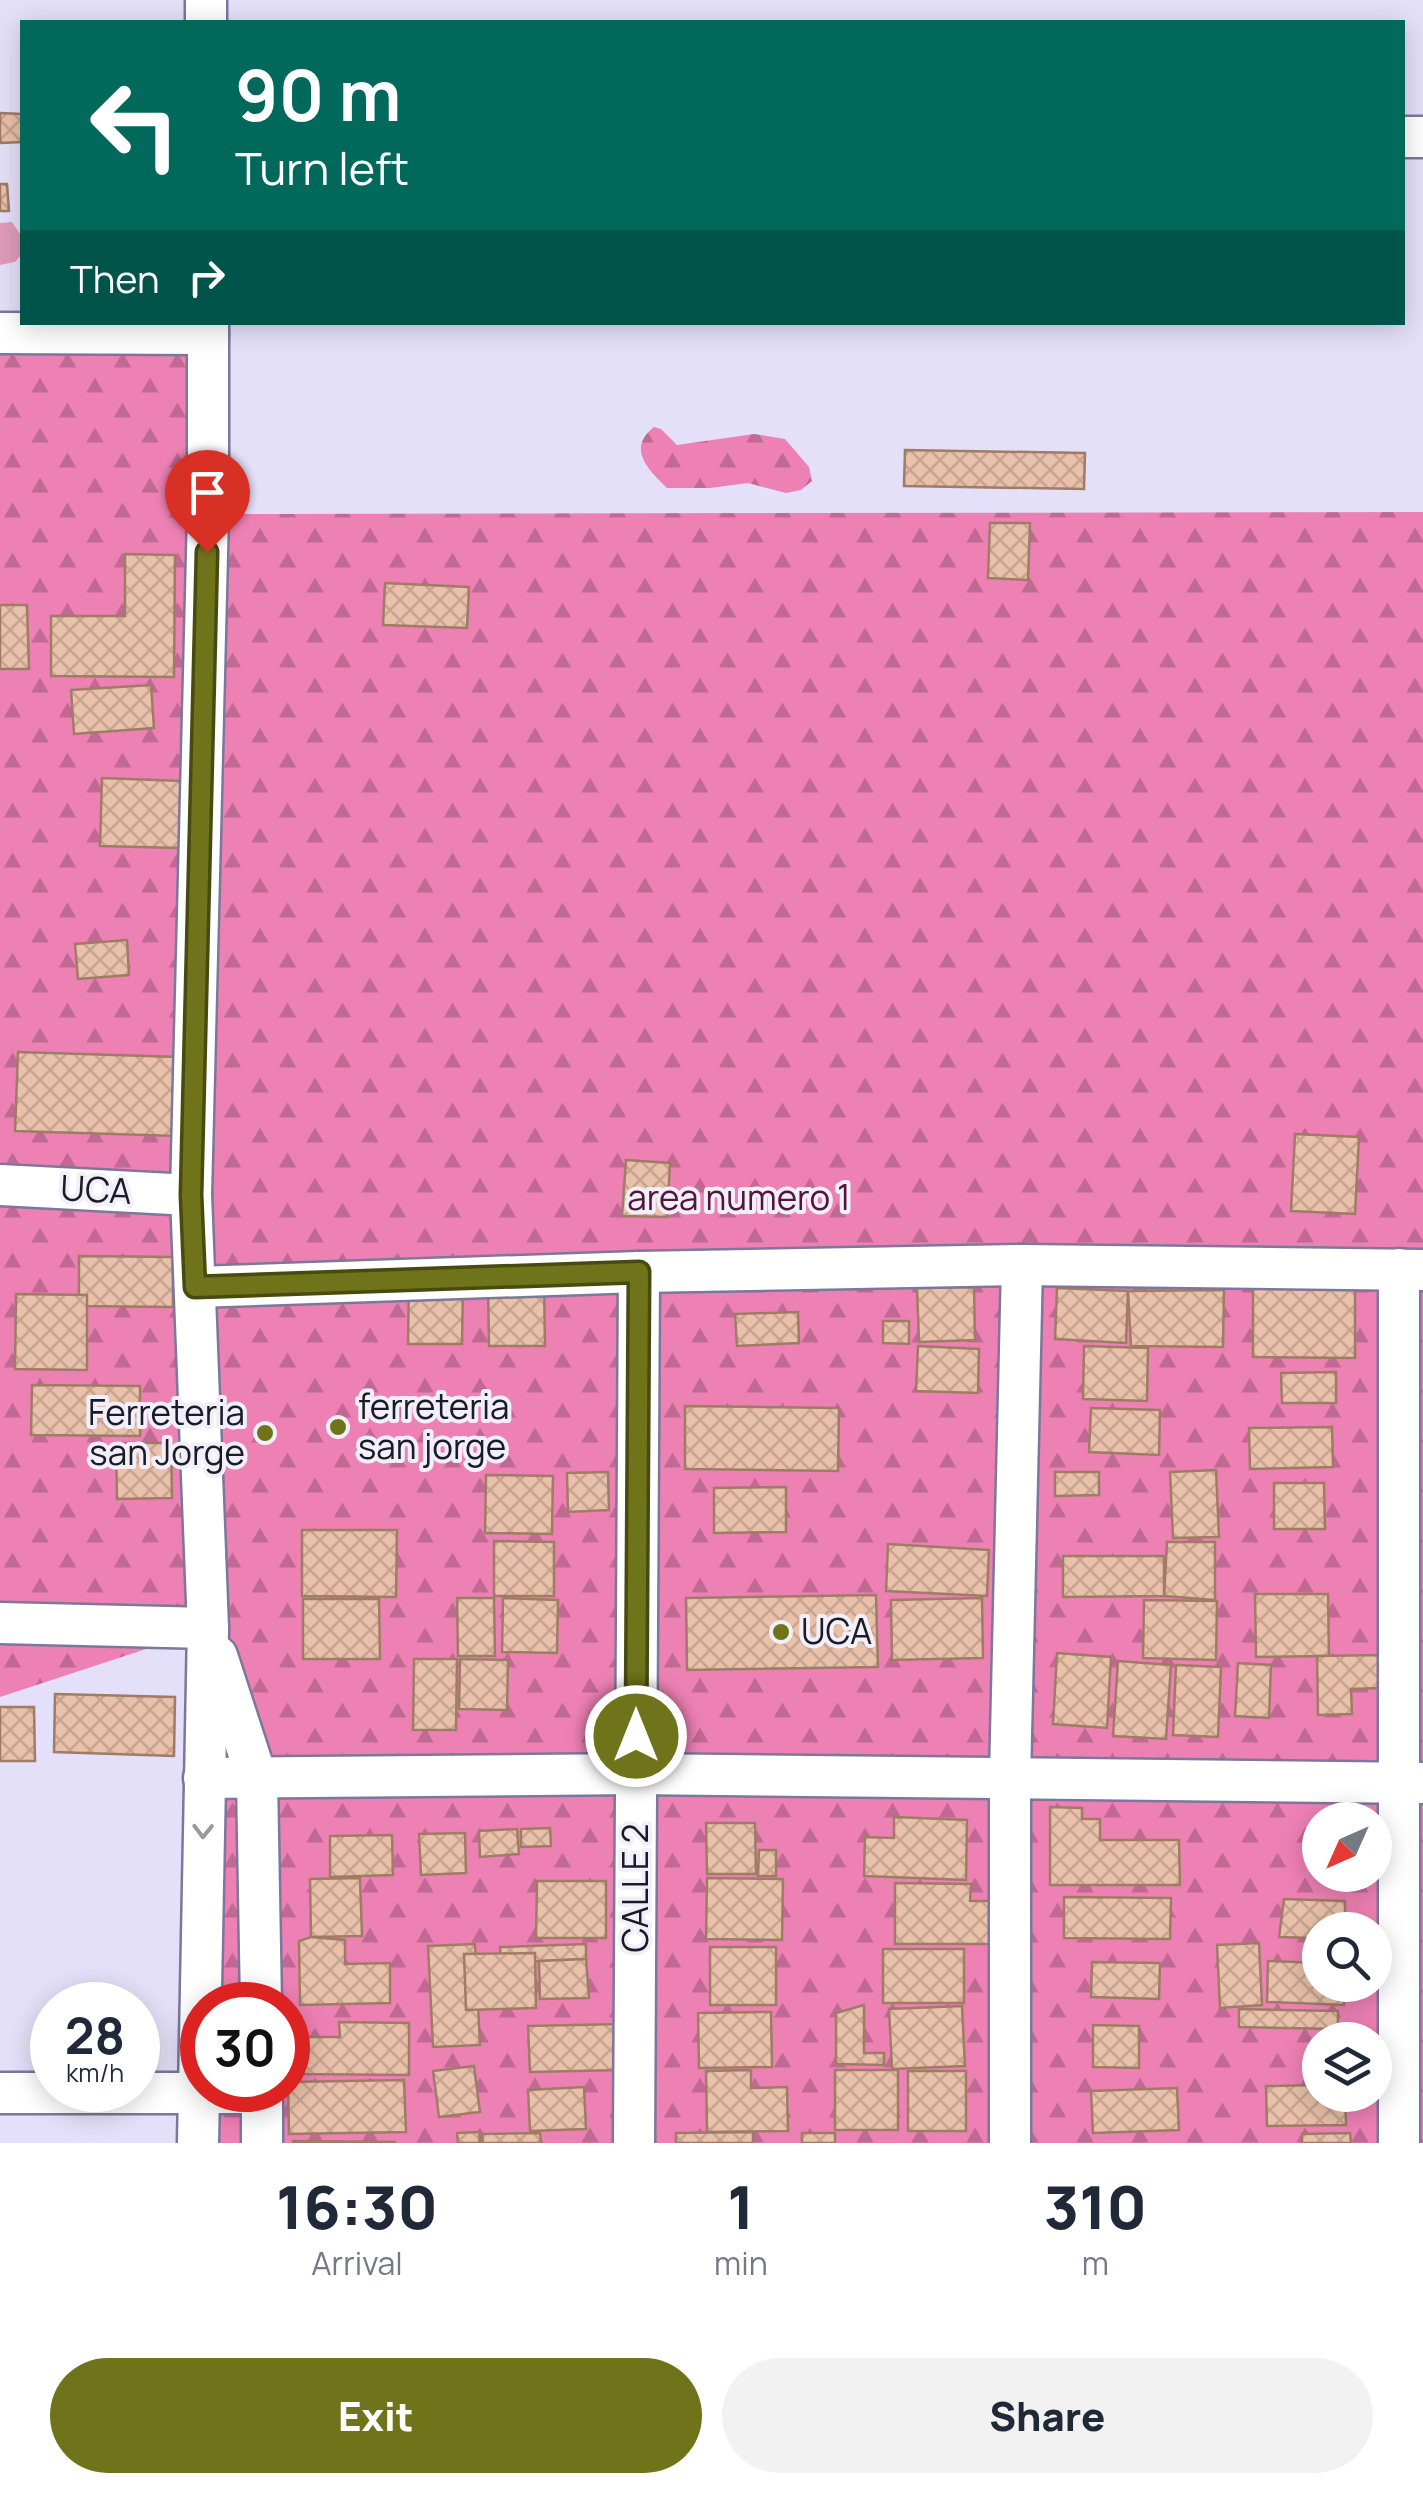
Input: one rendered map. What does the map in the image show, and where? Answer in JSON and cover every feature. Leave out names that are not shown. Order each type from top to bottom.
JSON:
[{"type":"street","points":[[0,333],[208,328],[208,514],[191,1195],[208,1628],[200,1982]]},
{"type":"street","name":"UCA","points":[[0,1185],[191,1195]]},
{"type":"street","points":[[195,1287],[639,1272],[1022,1266],[1411,1269],[1411,1783],[1400,2143]]},
{"type":"street","points":[[1010,2143],[1010,1778],[1022,1266]]},
{"type":"street","name":"CALLE 2","points":[[634,2143],[639,1272]]},
{"type":"street","points":[[0,1624],[208,1628]]},
{"type":"street","points":[[208,1628],[257,1778],[261,1982]]},
{"type":"street","points":[[204,1778],[636,1774],[1411,1783]]},
{"type":"street","points":[[0,2093],[180,2094]]},
{"type":"street","points":[[198,2112],[198,2143]]},
{"type":"street","points":[[262,2112],[262,2143]]},
{"type":"shaded area","points":[[12,222],[20,234],[20,256],[15,262],[0,265],[0,223]]},
{"type":"green space","name":"area numero 1","points":[[0,333],[208,334],[209,514],[1423,512],[1423,2143],[203,2143],[204,2112],[310,2112],[310,1982],[205,1982],[207,1629],[0,1697]]},
{"type":"green space","points":[[654,427],[677,445],[754,434],[785,439],[809,467],[812,481],[801,490],[786,493],[748,483],[667,488],[647,466],[641,451],[646,435]]},
{"type":"building","points":[[0,113],[20,114],[20,142],[0,143]]},
{"type":"building","points":[[0,184],[7,184],[9,211],[0,211]]},
{"type":"building","points":[[905,450],[1085,453],[1084,489],[904,486]]},
{"type":"building","points":[[990,523],[1030,523],[1028,580],[988,578]]},
{"type":"building","points":[[125,554],[175,555],[174,677],[51,676],[51,616],[125,616]]},
{"type":"building","points":[[385,583],[469,587],[467,628],[383,625]]},
{"type":"building","points":[[0,605],[27,605],[29,669],[0,669]]},
{"type":"building","points":[[151,685],[154,728],[74,734],[71,690]]},
{"type":"building","points":[[102,778],[182,781],[180,848],[100,846]]},
{"type":"building","points":[[127,940],[129,975],[78,979],[75,944]]},
{"type":"building","points":[[18,1052],[179,1057],[177,1136],[15,1131]]},
{"type":"building","points":[[1295,1134],[1359,1137],[1355,1214],[1291,1211]]},
{"type":"building","points":[[626,1160],[670,1163],[667,1217],[622,1216]]},
{"type":"building","points":[[79,1256],[173,1257],[173,1307],[79,1306]]},
{"type":"building","points":[[409,1281],[463,1282],[462,1344],[408,1344]]},
{"type":"building","points":[[488,1283],[544,1283],[545,1346],[489,1346]]},
{"type":"building","points":[[974,1287],[975,1340],[919,1342],[917,1288]]},
{"type":"building","points":[[1253,1287],[1355,1288],[1355,1358],[1253,1357]]},
{"type":"building","points":[[1057,1288],[1128,1291],[1126,1343],[1055,1339]]},
{"type":"building","points":[[1224,1290],[1223,1347],[1131,1346],[1128,1291]]},
{"type":"building","points":[[16,1294],[87,1295],[87,1370],[15,1369]]},
{"type":"building","points":[[798,1312],[799,1343],[737,1346],[735,1314]]},
{"type":"building","points":[[883,1321],[909,1321],[909,1344],[883,1343]]},
{"type":"building","points":[[918,1346],[979,1349],[978,1393],[916,1391]]},
{"type":"building","points":[[1084,1346],[1148,1348],[1147,1401],[1083,1399]]},
{"type":"building","points":[[1336,1372],[1336,1403],[1282,1403],[1281,1373]]},
{"type":"building","points":[[32,1385],[140,1386],[140,1436],[31,1435]]},
{"type":"building","points":[[685,1406],[839,1408],[838,1471],[685,1469]]},
{"type":"building","points":[[1091,1408],[1160,1410],[1159,1455],[1089,1452]]},
{"type":"building","points":[[1332,1427],[1333,1467],[1250,1469],[1249,1428]]},
{"type":"building","points":[[116,1443],[171,1443],[172,1498],[117,1499]]},
{"type":"building","points":[[1216,1470],[1219,1537],[1173,1538],[1170,1472]]},
{"type":"building","points":[[608,1472],[609,1510],[568,1512],[567,1473]]},
{"type":"building","points":[[1055,1472],[1099,1472],[1099,1495],[1055,1496]]},
{"type":"building","points":[[486,1475],[553,1476],[552,1534],[485,1533]]},
{"type":"building","points":[[1274,1483],[1324,1483],[1325,1529],[1274,1529]]},
{"type":"building","name":"UCA","points":[[786,1487],[786,1532],[714,1533],[714,1488]]},
{"type":"building","points":[[302,1530],[397,1530],[396,1597],[302,1596]]},
{"type":"building","points":[[494,1541],[554,1542],[554,1596],[494,1596]]},
{"type":"building","points":[[1167,1542],[1215,1542],[1215,1600],[1164,1596]]},
{"type":"building","name":"UCA","points":[[888,1544],[989,1550],[987,1596],[886,1591]]},
{"type":"building","points":[[1063,1556],[1164,1556],[1164,1596],[1063,1597]]},
{"type":"building","points":[[1255,1594],[1328,1594],[1329,1656],[1256,1657]]},
{"type":"building","name":"UCA","points":[[876,1595],[878,1667],[687,1670],[686,1598]]},
{"type":"building","points":[[457,1598],[494,1598],[495,1656],[458,1656]]},
{"type":"building","points":[[503,1598],[558,1600],[557,1653],[502,1652]]},
{"type":"building","name":"UCA","points":[[982,1598],[983,1658],[892,1660],[891,1600]]},
{"type":"building","points":[[303,1599],[379,1599],[380,1659],[303,1659]]},
{"type":"building","points":[[1144,1600],[1217,1601],[1216,1660],[1143,1658]]},
{"type":"building","points":[[1057,1653],[1111,1657],[1107,1728],[1053,1724]]},
{"type":"building","points":[[1380,1655],[1381,1688],[1351,1689],[1352,1714],[1318,1715],[1317,1656]]},
{"type":"building","points":[[414,1659],[457,1659],[456,1730],[413,1730]]},
{"type":"building","points":[[460,1659],[508,1660],[507,1710],[459,1709]]},
{"type":"building","points":[[1118,1661],[1171,1665],[1166,1739],[1113,1736]]},
{"type":"building","points":[[1238,1663],[1271,1665],[1269,1718],[1235,1716]]},
{"type":"building","points":[[1176,1665],[1221,1667],[1218,1737],[1173,1735]]},
{"type":"building","points":[[55,1694],[175,1697],[174,1756],[54,1752]]},
{"type":"building","points":[[0,1707],[34,1707],[35,1761],[0,1761]]},
{"type":"building","points":[[1050,1807],[1082,1808],[1082,1819],[1100,1819],[1100,1840],[1179,1840],[1180,1885],[1050,1885]]},
{"type":"building","points":[[894,1817],[967,1820],[966,1880],[864,1876],[865,1837],[894,1838]]},
{"type":"building","points":[[706,1823],[755,1823],[756,1874],[707,1874]]},
{"type":"building","points":[[550,1828],[551,1846],[521,1847],[521,1829]]},
{"type":"building","points":[[517,1829],[519,1854],[480,1857],[479,1831]]},
{"type":"building","points":[[465,1833],[466,1873],[421,1875],[419,1834]]},
{"type":"building","points":[[392,1835],[393,1875],[330,1877],[330,1836]]},
{"type":"building","points":[[759,1850],[776,1850],[776,1876],[758,1876]]},
{"type":"building","points":[[360,1878],[362,1936],[311,1937],[310,1879]]},
{"type":"building","points":[[707,1878],[783,1879],[782,1940],[706,1939]]},
{"type":"building","points":[[537,1881],[606,1881],[606,1938],[536,1938]]},
{"type":"building","points":[[895,1883],[971,1884],[970,1901],[997,1901],[997,1944],[895,1944]]},
{"type":"building","points":[[1064,1897],[1171,1898],[1170,1939],[1064,1938]]},
{"type":"building","points":[[1284,1899],[1345,1901],[1345,1912],[1302,1912],[1302,1938],[1279,1937]]},
{"type":"building","points":[[311,1937],[345,1940],[345,1964],[390,1963],[390,2003],[310,2005],[310,1982],[300,1982],[299,1941]]},
{"type":"building","points":[[1259,1943],[1262,2005],[1220,2008],[1217,1945]]},
{"type":"building","points":[[475,1944],[480,2045],[433,2047],[428,1946]]},
{"type":"building","points":[[586,1944],[586,1959],[501,1963],[500,1947]]},
{"type":"building","points":[[710,1947],[776,1947],[776,2005],[710,2005]]},
{"type":"building","points":[[883,1949],[964,1949],[964,2003],[883,2003]]},
{"type":"building","points":[[535,1953],[536,2008],[466,2010],[464,1954]]},
{"type":"building","points":[[586,1959],[589,1998],[540,1999],[539,1961]]},
{"type":"building","points":[[1268,1961],[1302,1962],[1302,2002],[1344,2002],[1344,2005],[1267,2002]]},
{"type":"building","points":[[1092,1962],[1160,1963],[1159,1999],[1091,1997]]},
{"type":"building","points":[[864,2005],[864,2053],[884,2053],[884,2065],[836,2064],[836,2013]]},
{"type":"building","points":[[962,2006],[965,2066],[892,2069],[889,2009]]},
{"type":"building","points":[[1239,2009],[1338,2011],[1338,2022],[1302,2022],[1302,2028],[1239,2027]]},
{"type":"building","points":[[771,2012],[772,2067],[699,2068],[698,2013]]},
{"type":"building","points":[[339,2022],[409,2023],[409,2075],[310,2074],[310,2037],[340,2037]]},
{"type":"building","points":[[621,2024],[623,2070],[530,2072],[528,2026]]},
{"type":"building","points":[[1093,2025],[1139,2026],[1139,2068],[1093,2067]]},
{"type":"building","points":[[474,2066],[480,2112],[439,2117],[433,2071]]},
{"type":"building","points":[[751,2070],[751,2088],[787,2087],[788,2131],[707,2132],[706,2071]]},
{"type":"building","points":[[835,2070],[898,2070],[898,2130],[835,2130]]},
{"type":"building","points":[[908,2071],[966,2071],[966,2131],[908,2131]]},
{"type":"building","points":[[404,2080],[406,2132],[289,2134],[289,2112],[310,2112],[310,2082]]},
{"type":"building","points":[[1302,2085],[1302,2112],[1346,2112],[1346,2125],[1267,2126],[1266,2086]]},
{"type":"building","points":[[584,2087],[586,2129],[530,2131],[528,2090]]},
{"type":"building","points":[[1177,2088],[1179,2130],[1093,2133],[1091,2091]]},
{"type":"building","points":[[479,2132],[480,2143],[458,2143],[457,2133]]},
{"type":"building","points":[[753,2132],[753,2143],[676,2143],[676,2133]]},
{"type":"building","points":[[540,2133],[541,2143],[483,2143],[482,2134]]},
{"type":"building","points":[[802,2133],[835,2133],[835,2143],[802,2143]]},
{"type":"building","points":[[1350,2133],[1351,2143],[1302,2143],[1302,2134]]},
{"type":"building","points":[[395,2142],[395,2143],[293,2143]]},
{"type":"place","name":"ferreteria san jorge","points":[[338,1427]]},
{"type":"place","name":"Ferreteria san Jorge","points":[[265,1433]]},
{"type":"place","name":"UCA","points":[[781,1632]]},
{"type":"route","points":[[207,552],[191,1195],[195,1287],[639,1272],[636,1736]]}]
